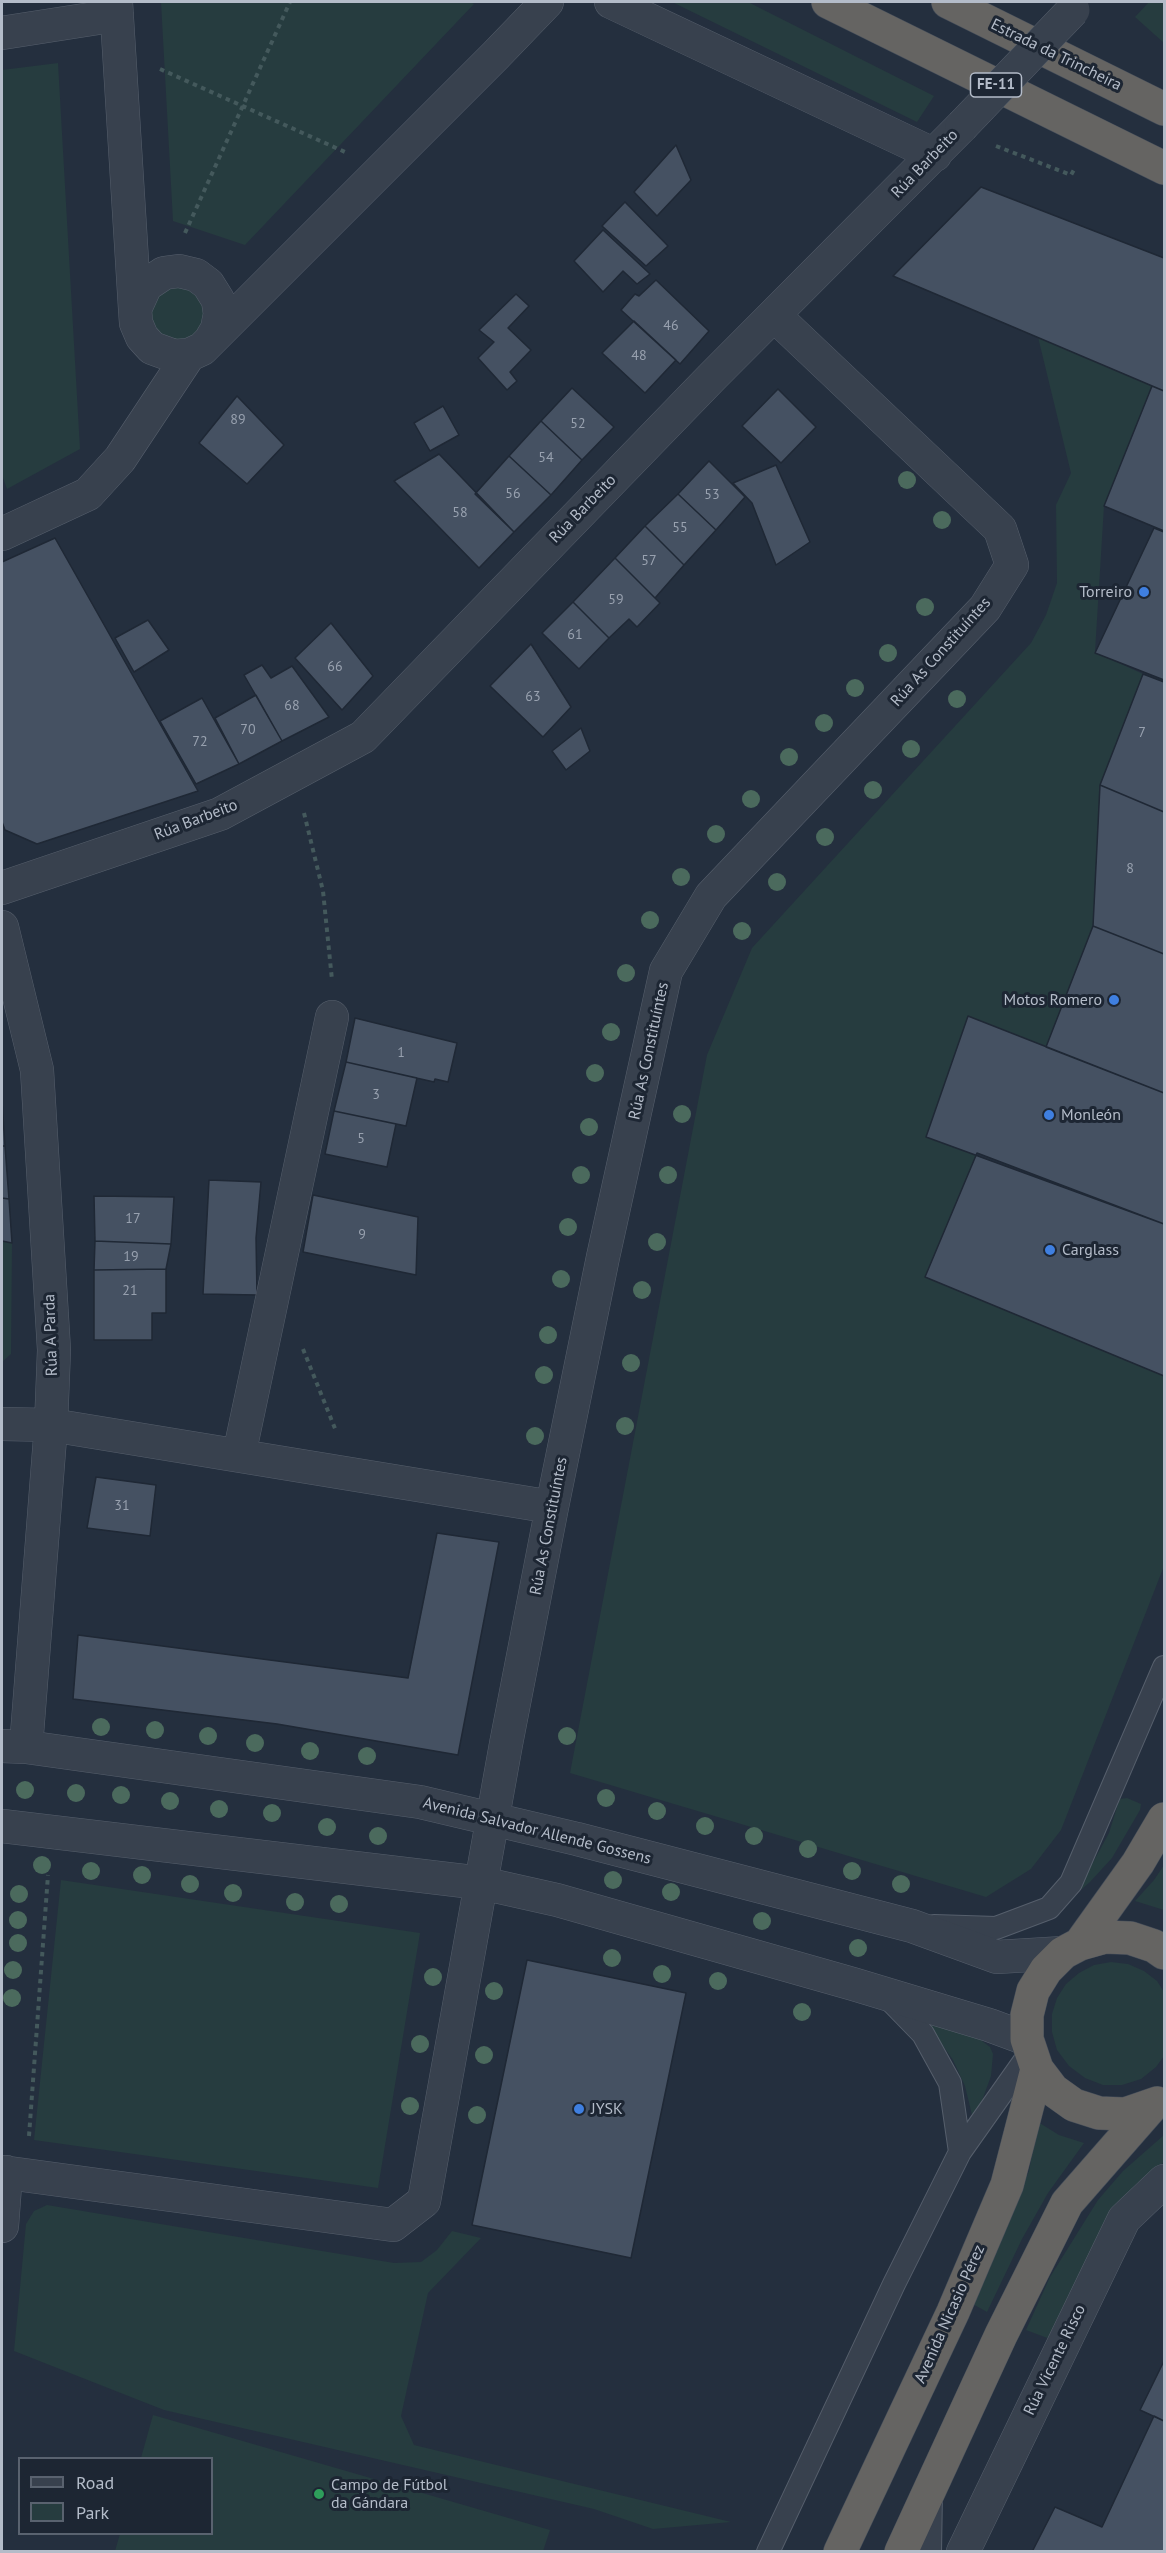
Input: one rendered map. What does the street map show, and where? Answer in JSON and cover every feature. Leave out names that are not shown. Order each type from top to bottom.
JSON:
[{"type":"highway","name":"FE-11","points":[[828,2],[1164,168]]},
{"type":"highway","name":"Estrada da Trincheira","points":[[948,2],[1164,109]]},
{"type":"highway","points":[[1072,1948],[1138,1863],[1164,1819]]},
{"type":"highway","points":[[1072,1948],[1105,1937],[1130,1938],[1154,1946],[1164,1953]]},
{"type":"highway","name":"Avenida Nicasio Pérez","points":[[840,2552],[953,2312],[1007,2185],[1031,2054],[1027,2015],[1033,1991],[1046,1970],[1072,1948]]},
{"type":"highway","points":[[1031,2054],[1053,2090],[1074,2105],[1099,2113],[1125,2114],[1158,2103]]},
{"type":"highway","points":[[902,2552],[1000,2335],[1067,2203],[1158,2103]]},
{"type":"street","points":[[2,33],[117,8],[136,323],[142,337],[152,348],[174,356],[199,348],[547,2]]},
{"type":"street","points":[[611,2],[934,155]]},
{"type":"street","name":"Rúa Barbeito","points":[[2,888],[220,814],[363,737],[571,521],[934,155],[1077,6]]},
{"type":"street","points":[[2,534],[88,494],[120,459],[199,348],[218,329],[220,314],[218,300],[208,284],[196,275],[179,271],[164,273],[146,285],[135,309]]},
{"type":"street","name":"Rúa As Constituíntes","points":[[4,2172],[393,2225],[424,2201],[492,1819],[552,1507],[666,971],[711,896],[985,608],[1012,565],[1000,529],[775,316]]},
{"type":"street","name":"Rúa A Parda","points":[[2,927],[37,1070],[54,1350],[51,1425],[14,1746]]},
{"type":"street","points":[[238,1455],[332,1017]]},
{"type":"street","points":[[2,1424],[51,1425],[552,1507]]},
{"type":"street","name":"Avenida Salvador Allende Gossens","points":[[14,1746],[420,1802],[912,1926],[997,1957],[1072,1948]]},
{"type":"street","points":[[2,1826],[481,1883],[568,1904],[883,1992],[1031,2054]]},
{"type":"street","points":[[2,2226],[4,2172]]},
{"type":"street","name":"Rúa Vicente Risco","points":[[963,2552],[1124,2219],[1164,2181]]},
{"type":"lane","points":[[912,1926],[996,1928],[1049,1908],[1071,1883],[1164,1666]]},
{"type":"lane","points":[[883,1992],[923,2034],[950,2083],[960,2152]]},
{"type":"lane","points":[[768,2552],[894,2284],[960,2152],[1031,2054]]},
{"type":"lane","points":[[930,2552],[931,2486]]},
{"type":"path","points":[[185,233],[290,2]]},
{"type":"path","points":[[157,68],[348,154]]},
{"type":"path","points":[[996,146],[1071,175]]},
{"type":"path","points":[[294,775],[323,891],[332,963],[332,1017]]},
{"type":"path","points":[[302,1345],[353,1474]]},
{"type":"path","points":[[28,2146],[48,1875]]},
{"type":"green space","points":[[161,2],[470,2],[474,4],[245,245],[173,221]]},
{"type":"green space","points":[[672,2],[748,2],[934,96],[917,122]]},
{"type":"green space","points":[[1149,2],[1164,2],[1164,43],[1135,17]]},
{"type":"green space","points":[[58,63],[80,449],[7,489],[2,475],[2,70]]},
{"type":"green space","points":[[182,283],[208,301],[200,341],[160,343],[147,305],[153,295]]},
{"type":"green space","points":[[1038,337],[1152,386],[1104,506],[1095,652],[1143,674],[1100,785],[1093,926],[1046,1047],[968,1017],[927,1137],[977,1153],[925,1277],[1164,1376],[1164,1566],[1061,1830],[1031,1869],[986,1897],[570,1773],[707,1055],[752,948],[1031,643],[1046,615],[1057,583],[1056,505],[1071,473]]},
{"type":"green space","points":[[2,1241],[12,1243],[11,1354],[2,1362]]},
{"type":"green space","points":[[1127,1798],[1141,1804],[1140,1810],[1112,1858],[1090,1882],[1082,1889],[1079,1888],[1109,1833],[1120,1799]]},
{"type":"green space","points":[[1164,1865],[1164,1910],[1135,1901],[1154,1880]]},
{"type":"green space","points":[[61,1880],[420,1933],[378,2188],[34,2140]]},
{"type":"green space","points":[[1111,1962],[1128,1964],[1144,1971],[1157,1981],[1164,1992],[1164,2056],[1156,2067],[1141,2079],[1122,2085],[1103,2085],[1085,2078],[1069,2066],[1057,2050],[1052,2032],[1052,2014],[1057,1998],[1066,1984],[1079,1973],[1094,1965]]},
{"type":"green space","points":[[927,2023],[974,2035],[990,2047],[993,2054],[991,2076],[976,2117],[972,2115],[965,2086],[953,2060]]},
{"type":"green space","points":[[1038,2122],[1059,2135],[1084,2143],[1048,2193],[1022,2239],[987,2312],[971,2303],[1029,2171]]},
{"type":"green space","points":[[1164,2135],[1164,2162],[1135,2185],[1110,2220],[1050,2339],[1026,2330],[1050,2277],[1098,2200],[1123,2171]]},
{"type":"green space","points":[[47,2205],[394,2263],[421,2262],[437,2250],[452,2231],[481,2238],[428,2293],[401,2416],[414,2445],[731,2522],[653,2529],[594,2509],[164,2410],[14,2351],[26,2224],[34,2211]]},
{"type":"green space","name":"Campo de Fútbol da Gándara","points":[[153,2415],[550,2530],[543,2551],[115,2551],[120,2535],[213,2535],[213,2457],[141,2457]]},
{"type":"building","points":[[676,145],[691,180],[657,216],[634,192]]},
{"type":"building","points":[[981,187],[1164,258],[1164,391],[893,276]]},
{"type":"building","points":[[625,202],[668,246],[646,266],[602,226]]},
{"type":"building","points":[[603,230],[650,274],[637,284],[623,271],[603,292],[574,261]]},
{"type":"building","points":[[656,280],[709,331],[680,364],[621,310],[635,294],[639,296]]},
{"type":"building","points":[[516,294],[529,306],[508,328],[531,350],[510,372],[517,381],[507,390],[478,358],[494,342],[479,330]]},
{"type":"building","points":[[634,321],[676,360],[645,393],[602,353]]},
{"type":"building","points":[[1152,386],[1164,391],[1164,531],[1104,506]]},
{"type":"building","points":[[572,388],[614,427],[582,460],[541,421]]},
{"type":"building","points":[[778,389],[816,427],[781,463],[742,426]]},
{"type":"building","points":[[237,396],[284,445],[247,484],[199,443]]},
{"type":"building","points":[[443,406],[459,435],[430,451],[414,423]]},
{"type":"building","points":[[541,421],[582,460],[551,495],[509,456]]},
{"type":"building","points":[[439,454],[514,532],[479,568],[394,481]]},
{"type":"building","points":[[509,456],[551,495],[514,532],[475,494]]},
{"type":"building","points":[[709,461],[745,497],[716,530],[678,494]]},
{"type":"building","points":[[776,465],[810,542],[776,565],[752,503],[733,483]]},
{"type":"building","points":[[678,494],[716,530],[684,565],[645,526]]},
{"type":"building","points":[[645,526],[684,565],[655,598],[615,558]]},
{"type":"building","name":"Torreiro","points":[[1154,528],[1164,532],[1164,680],[1095,653]]},
{"type":"building","points":[[55,538],[198,791],[37,844],[5,830],[2,822],[2,562]]},
{"type":"building","points":[[615,558],[660,603],[637,627],[629,619],[609,638],[573,602]]},
{"type":"building","points":[[573,602],[609,638],[579,669],[542,633]]},
{"type":"building","points":[[148,620],[169,650],[134,672],[115,638]]},
{"type":"building","points":[[331,623],[373,676],[342,710],[295,658]]},
{"type":"building","points":[[531,644],[571,707],[543,737],[490,686]]},
{"type":"building","points":[[262,665],[271,678],[292,666],[329,717],[282,741],[244,675]]},
{"type":"building","points":[[1143,674],[1164,682],[1164,812],[1100,785]]},
{"type":"building","points":[[256,695],[282,741],[239,764],[215,718]]},
{"type":"building","points":[[202,698],[239,764],[196,784],[160,721]]},
{"type":"building","points":[[581,728],[590,751],[566,770],[552,751]]},
{"type":"building","points":[[1100,785],[1164,812],[1164,954],[1093,926]]},
{"type":"building","name":"Motos Romero","points":[[1093,926],[1164,954],[1164,1093],[1046,1047]]},
{"type":"building","name":"Monleón","points":[[968,1016],[1164,1093],[1164,1224],[926,1137]]},
{"type":"building","points":[[355,1018],[457,1043],[448,1082],[435,1079],[434,1082],[346,1062]]},
{"type":"building","points":[[346,1062],[417,1078],[406,1126],[334,1111]]},
{"type":"building","points":[[2,1102],[5,1146],[2,1146]]},
{"type":"building","points":[[334,1111],[396,1124],[387,1167],[325,1154]]},
{"type":"building","points":[[2,1146],[5,1146],[9,1199],[2,1198]]},
{"type":"building","name":"Carglass","points":[[977,1153],[1164,1224],[1164,1376],[925,1277]]},
{"type":"building","points":[[209,1180],[261,1182],[256,1238],[257,1295],[203,1294]]},
{"type":"building","points":[[313,1195],[418,1217],[416,1275],[303,1252]]},
{"type":"building","points":[[94,1196],[174,1197],[171,1244],[95,1241]]},
{"type":"building","points":[[2,1198],[9,1199],[12,1243],[2,1241]]},
{"type":"building","points":[[95,1241],[171,1244],[166,1269],[94,1270]]},
{"type":"building","points":[[166,1269],[166,1313],[152,1313],[152,1340],[94,1340],[94,1270]]},
{"type":"building","points":[[96,1477],[156,1485],[150,1536],[87,1528]]},
{"type":"building","points":[[437,1533],[499,1542],[458,1755],[277,1724],[73,1699],[78,1635],[408,1678]]},
{"type":"building","name":"JYSK","points":[[527,1960],[686,1993],[631,2258],[472,2225]]},
{"type":"building","points":[[1164,2361],[1164,2421],[1140,2410]]},
{"type":"building","points":[[1154,2416],[1164,2421],[1164,2552],[1032,2552],[1055,2507],[1102,2527]]},
{"type":"place","name":"Torreiro","points":[[1144,592]]},
{"type":"place","name":"Motos Romero","points":[[1114,1000]]},
{"type":"place","name":"Monleón","points":[[1049,1115]]},
{"type":"place","name":"Carglass","points":[[1050,1250]]},
{"type":"place","name":"JYSK","points":[[579,2109]]},
{"type":"place","name":"Campo de Fútbol da Gándara","points":[[319,2494]]}]
